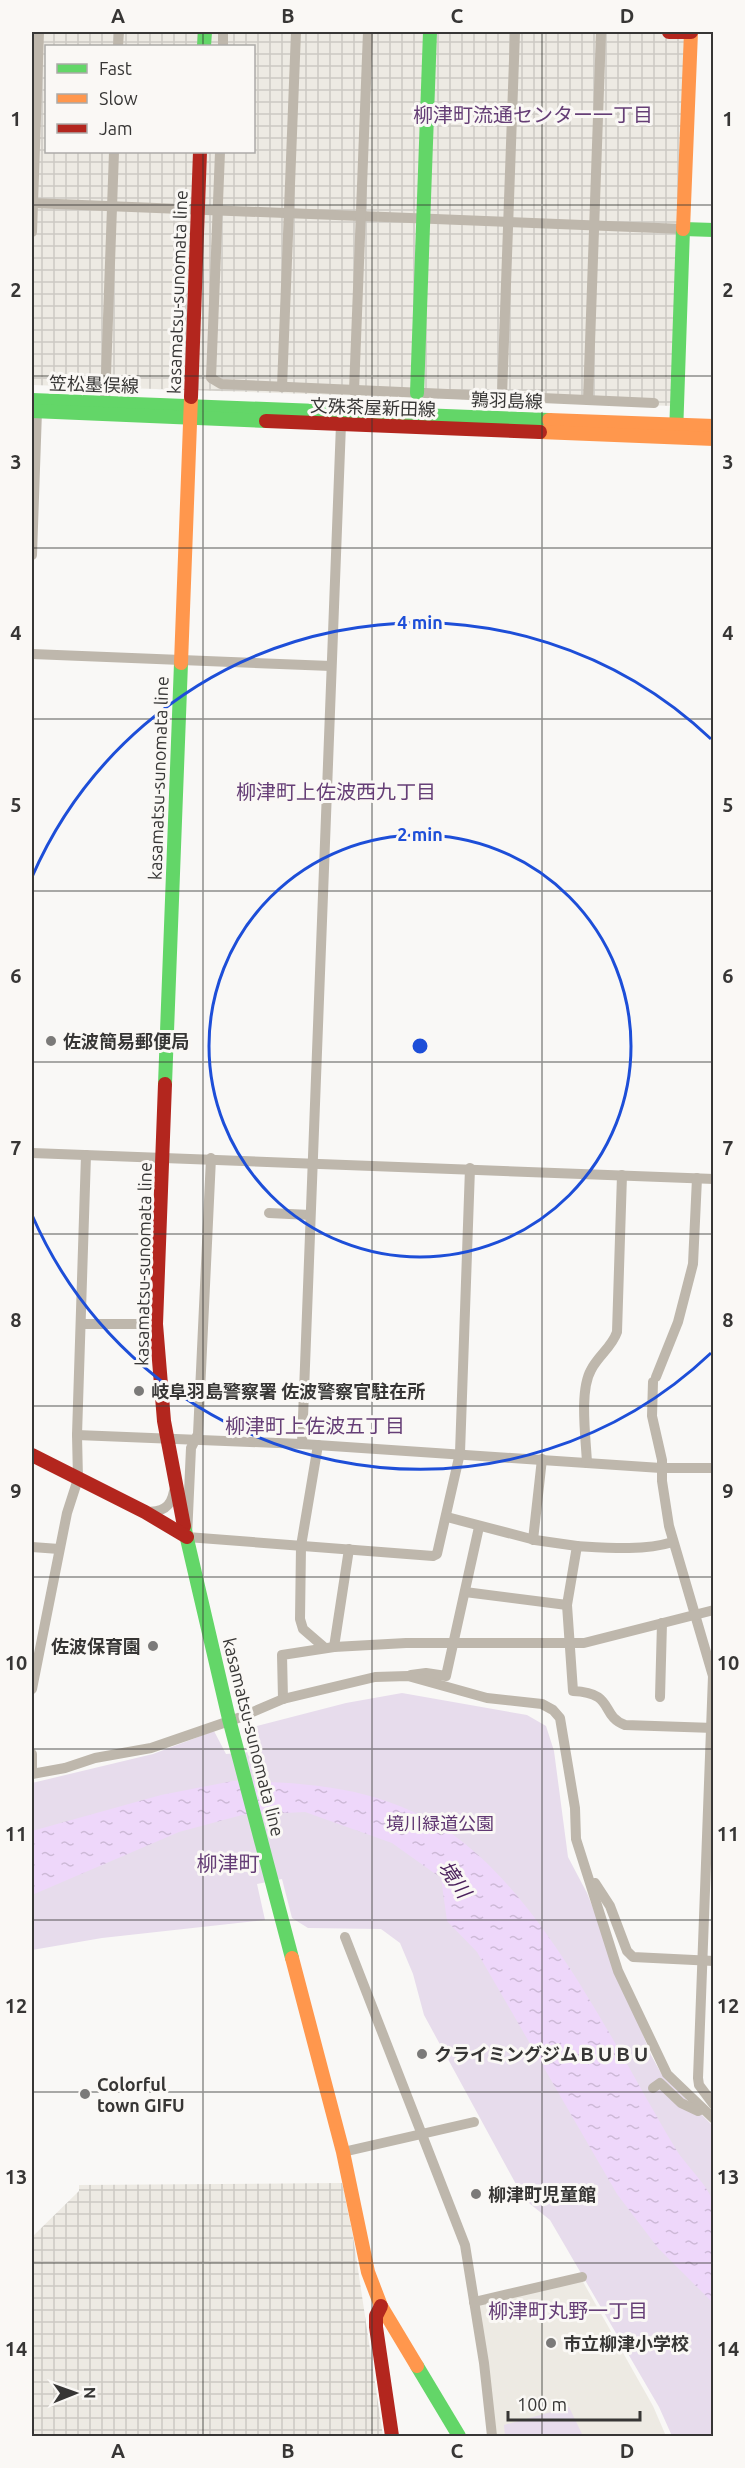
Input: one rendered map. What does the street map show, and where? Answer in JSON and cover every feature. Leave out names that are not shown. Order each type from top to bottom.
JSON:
[{"type":"main road","points":[[417,393],[430,32]]},
{"type":"main road","points":[[669,32],[691,32],[676,431]]},
{"type":"main road","name":"kasamatsu-sunomata line","points":[[200,153],[156,1324],[166,1439],[229,1719],[343,2152],[368,2272],[381,2306],[459,2436]]},
{"type":"main road","points":[[683,229],[714,230]]},
{"type":"main road","name":"笠松墨俣線","points":[[33,407],[105,402],[190,412]]},
{"type":"main road","name":"文殊茶屋新田線","points":[[33,407],[190,412],[341,424],[676,431],[714,439]]},
{"type":"main road","name":"鶉羽島線","points":[[190,412],[676,431],[714,426]]},
{"type":"main road","points":[[32,1455],[145,1512],[187,1537]]},
{"type":"main road","points":[[381,2306],[376,2316],[376,2327],[392,2436]]},
{"type":"street","points":[[32,232],[39,32]]},
{"type":"street","points":[[282,387],[296,32]]},
{"type":"street","points":[[354,391],[368,32]]},
{"type":"street","points":[[501,396],[515,32]]},
{"type":"street","points":[[588,400],[601,32]]},
{"type":"street","points":[[105,402],[114,153]]},
{"type":"street","points":[[220,153],[211,378],[221,384],[654,403]]},
{"type":"street","points":[[32,203],[683,229]]},
{"type":"street","points":[[32,555],[33,407]]},
{"type":"street","points":[[302,1444],[341,424]]},
{"type":"street","points":[[32,654],[331,666]]},
{"type":"street","points":[[32,1153],[211,1158],[714,1179]]},
{"type":"street","points":[[32,1689],[59,1549],[78,1479],[77,1435],[86,1155]]},
{"type":"street","points":[[211,1158],[198,1434],[191,1448],[187,1537],[433,1556],[437,1554],[447,1517],[460,1453],[470,1168]]},
{"type":"street","points":[[587,1463],[585,1419],[588,1376],[615,1340],[617,1332],[622,1175]]},
{"type":"street","points":[[697,1178],[693,1264],[678,1322],[654,1379],[652,1416],[673,1542],[696,1614],[712,1676],[708,1961],[698,2078],[699,2085],[714,2105]]},
{"type":"street","points":[[269,1213],[310,1215]]},
{"type":"street","points":[[81,1324],[156,1324]]},
{"type":"street","points":[[77,1435],[302,1444],[661,1468],[714,1468]]},
{"type":"street","points":[[318,1445],[302,1546],[300,1619],[303,1629],[330,1647]]},
{"type":"street","points":[[533,1540],[542,1459]]},
{"type":"street","points":[[145,1512],[159,1512],[165,1509],[172,1501],[175,1486]]},
{"type":"street","points":[[447,1517],[533,1540],[577,1546],[615,1548],[661,1546],[673,1542]]},
{"type":"street","points":[[32,1754],[32,1774],[66,1768],[95,1758],[151,1748],[229,1719],[241,1717],[283,1699],[375,1677],[408,1676],[426,1672],[446,1676],[479,1527]]},
{"type":"street","points":[[32,1546],[59,1549]]},
{"type":"street","points":[[577,1546],[567,1605],[573,1691],[594,1693],[599,1696],[621,1723],[713,1728]]},
{"type":"street","points":[[330,1647],[349,1549]]},
{"type":"street","points":[[465,1592],[567,1605]]},
{"type":"street","points":[[283,1699],[282,1655],[330,1647],[455,1643],[571,1644],[714,1610]]},
{"type":"street","points":[[660,1697],[662,1623]]},
{"type":"street","points":[[408,1676],[487,1698],[542,1704],[553,1710],[560,1719],[575,1808],[576,1839],[618,1971],[658,2060],[667,2074],[714,2119]]},
{"type":"street","points":[[590,1878],[596,1883],[610,1906],[627,1951],[633,1957],[708,1961]]},
{"type":"street","points":[[345,1937],[465,2245],[492,2436]]},
{"type":"street","points":[[653,2088],[660,2083],[681,2103],[698,2110],[702,2109]]},
{"type":"street","points":[[343,2152],[474,2122]]},
{"type":"street","points":[[474,2302],[582,2277]]},
{"type":"shaded area","points":[[32,32],[688,32],[673,406],[32,385]]},
{"type":"shaded area","points":[[342,2183],[353,2236],[383,2436],[32,2436],[32,2237],[79,2191],[79,2185]]},
{"type":"shaded area","name":"市立柳津小学校","points":[[582,2280],[653,2406],[666,2436],[495,2436],[479,2304]]},
{"type":"green space","name":"境川緑道公園","points":[[402,1693],[527,1715],[546,1726],[554,1751],[568,1857],[587,1893],[651,2055],[662,2075],[713,2126],[713,2436],[672,2436],[659,2407],[550,2220],[524,2199],[424,2015],[413,1974],[400,1943],[381,1929],[308,1928],[292,1918],[282,1879],[257,1884],[265,1920],[102,1938],[32,1950],[32,1783],[153,1754],[214,1731],[226,1754],[250,1752],[249,1728],[346,1703]]},
{"type":"green space","points":[[569,2407],[583,2436],[505,2436],[504,2425]]},
{"type":"water","name":"境川","points":[[233,1781],[317,1786],[344,1790],[396,1804],[446,1830],[482,1858],[515,1893],[576,1977],[677,2151],[711,2197],[714,2209],[713,2303],[658,2248],[617,2194],[477,1952],[447,1921],[441,1878],[392,1843],[305,1812],[242,1815],[179,1832],[32,1895],[32,1831],[161,1795]]},
{"type":"traffic: fast","points":[[204,45],[205,32]]},
{"type":"traffic: fast","points":[[417,393],[430,32]]},
{"type":"traffic: fast","points":[[676,435],[683,229],[714,230]]},
{"type":"traffic: fast","points":[[32,400],[549,420]]},
{"type":"traffic: fast","points":[[32,411],[266,421]]},
{"type":"traffic: fast","points":[[165,1084],[181,663]]},
{"type":"traffic: fast","points":[[184,1526],[229,1719],[292,1958]]},
{"type":"traffic: fast","points":[[417,2366],[459,2436]]},
{"type":"traffic: slow","points":[[683,229],[691,32]]},
{"type":"traffic: slow","points":[[181,663],[191,397]]},
{"type":"traffic: slow","points":[[549,420],[714,426]]},
{"type":"traffic: slow","points":[[540,432],[714,439]]},
{"type":"traffic: slow","points":[[292,1958],[343,2152],[368,2272],[381,2306],[417,2366]]},
{"type":"traffic: jam","points":[[669,32],[691,32]]},
{"type":"traffic: jam","points":[[191,397],[200,153]]},
{"type":"traffic: jam","points":[[266,421],[540,432]]},
{"type":"traffic: jam","points":[[165,1084],[156,1324],[164,1421],[184,1526]]},
{"type":"traffic: jam","points":[[32,1455],[145,1512],[187,1537]]},
{"type":"traffic: jam","points":[[381,2306],[376,2316],[376,2327],[392,2436]]},
{"type":"place","name":"佐波簡易郵便局","points":[[51,1041]]},
{"type":"place","name":"岐阜羽島警察署 佐波警察官駐在所","points":[[139,1391]]},
{"type":"place","name":"佐波保育園","points":[[153,1646]]},
{"type":"place","name":"クライミングジムＢＵＢＵ","points":[[422,2054]]},
{"type":"place","name":"Colorful town GIFU","points":[[85,2094]]},
{"type":"place","name":"柳津町児童館","points":[[476,2194]]},
{"type":"place","name":"市立柳津小学校","points":[[551,2343]]},
{"type":"district","name":"柳津町流通センター一丁目","points":[[533,114]]},
{"type":"district","name":"柳津町上佐波西九丁目","points":[[336,791]]},
{"type":"district","name":"柳津町上佐波五丁目","points":[[315,1425]]},
{"type":"district","name":"柳津町","points":[[228,1863]]},
{"type":"district","name":"柳津町丸野一丁目","points":[[568,2310]]}]
